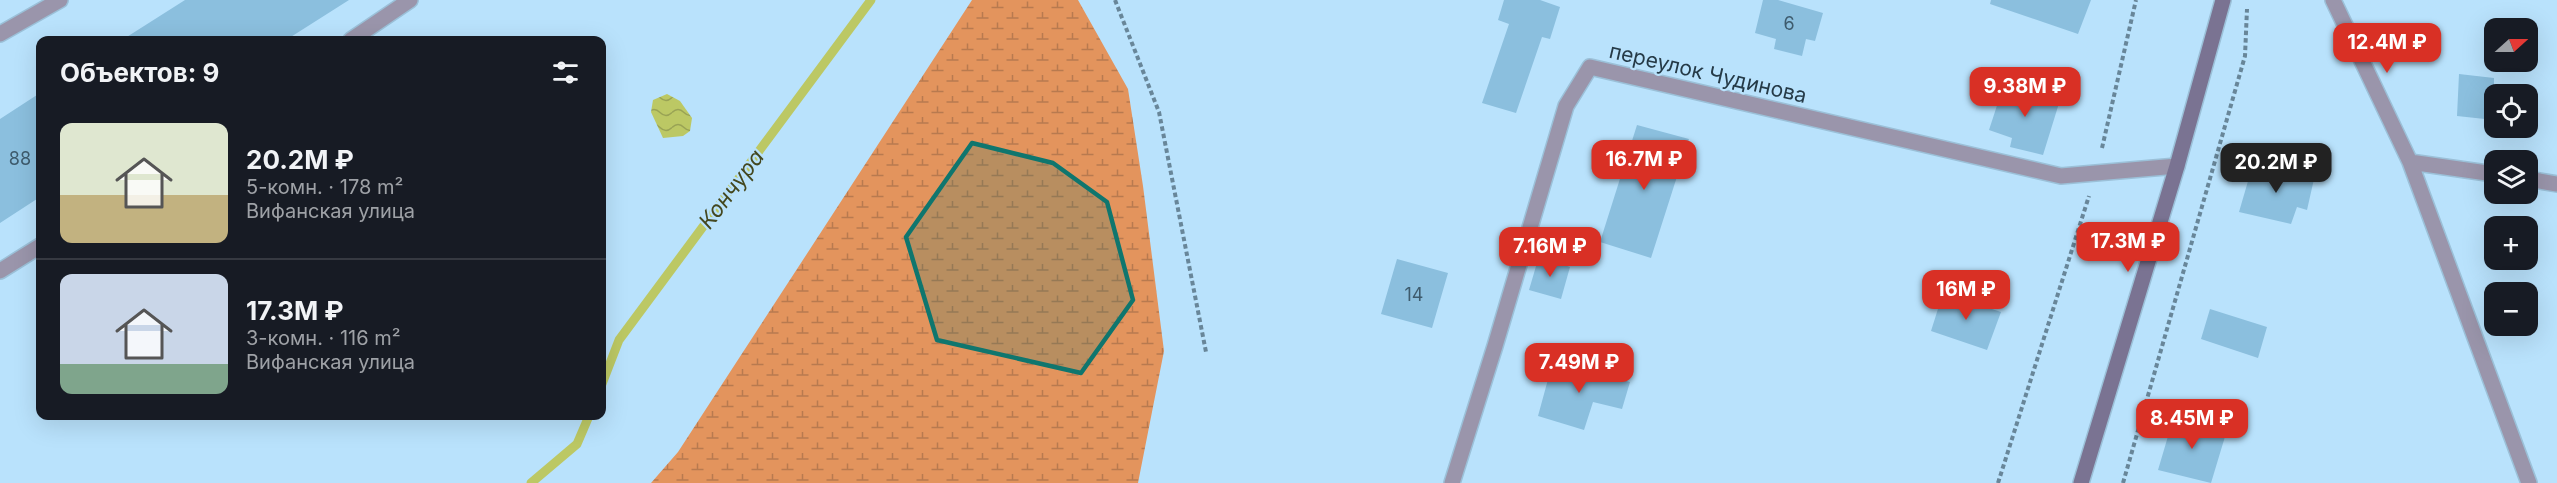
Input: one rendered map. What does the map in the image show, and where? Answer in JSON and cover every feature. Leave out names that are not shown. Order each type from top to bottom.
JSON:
[{"type":"main road","points":[[2081,483],[2177,166],[2223,0]]},
{"type":"street","points":[[0,34],[60,0]]},
{"type":"street","points":[[357,36],[411,0]]},
{"type":"street","points":[[2333,0],[2410,162],[2529,483]]},
{"type":"street","name":"переулок Чудинова","points":[[1452,483],[1566,106],[1590,68],[2061,177],[2177,166]]},
{"type":"street","points":[[2410,162],[2484,173]]},
{"type":"street","points":[[2538,181],[2557,184]]},
{"type":"street","points":[[0,271],[36,248]]},
{"type":"path","points":[[1115,0],[1159,112],[1206,352]]},
{"type":"path","points":[[1998,483],[2096,173],[2136,0]]},
{"type":"path","points":[[2123,483],[2245,56],[2247,0]]},
{"type":"highlighted area","points":[[972,143],[1053,163],[1107,202],[1133,300],[1081,373],[937,340],[906,237]]},
{"type":"green space","points":[[972,0],[1078,0],[1128,89],[1164,351],[1138,483],[651,483],[678,452]]},
{"type":"water","points":[[667,94],[680,101],[692,118],[690,131],[683,136],[663,138],[651,112],[653,100]]},
{"type":"building","points":[[185,0],[349,0],[292,36],[128,36]]},
{"type":"building","points":[[1504,0],[1540,0],[1560,7],[1550,39],[1542,37],[1516,113],[1482,103],[1509,24],[1498,20]]},
{"type":"building","points":[[1763,0],[1778,0],[1823,13],[1815,41],[1806,39],[1802,56],[1774,49],[1776,39],[1755,33]]},
{"type":"building","points":[[1991,0],[2091,0],[2078,34],[1990,4]]},
{"type":"building","points":[[2459,74],[2494,78],[2494,84],[2484,84],[2484,119],[2457,116]]},
{"type":"building","points":[[2005,81],[2060,100],[2043,155],[2010,147],[2012,138],[1989,130]]},
{"type":"building","points":[[36,96],[36,200],[0,223],[0,119]]},
{"type":"building","points":[[1637,125],[1689,139],[1651,258],[1600,242]]},
{"type":"building","points":[[2253,164],[2314,179],[2307,210],[2297,207],[2291,224],[2239,212]]},
{"type":"building","points":[[1539,256],[1570,267],[1561,299],[1529,290]]},
{"type":"building","points":[[1397,259],[1448,273],[1432,328],[1381,314]]},
{"type":"building","points":[[1943,293],[2001,312],[1987,350],[1931,331]]},
{"type":"building","points":[[2210,309],[2267,327],[2258,358],[2201,339]]},
{"type":"building","points":[[1553,361],[1630,382],[1622,409],[1593,402],[1584,430],[1538,416]]},
{"type":"building","points":[[2174,416],[2227,430],[2211,483],[2158,470]]},
{"type":"waterway","name":"Кончура","points":[[606,374],[619,340],[871,0]]},
{"type":"waterway","name":"Кончура","points":[[531,483],[577,444],[587,420]]}]
